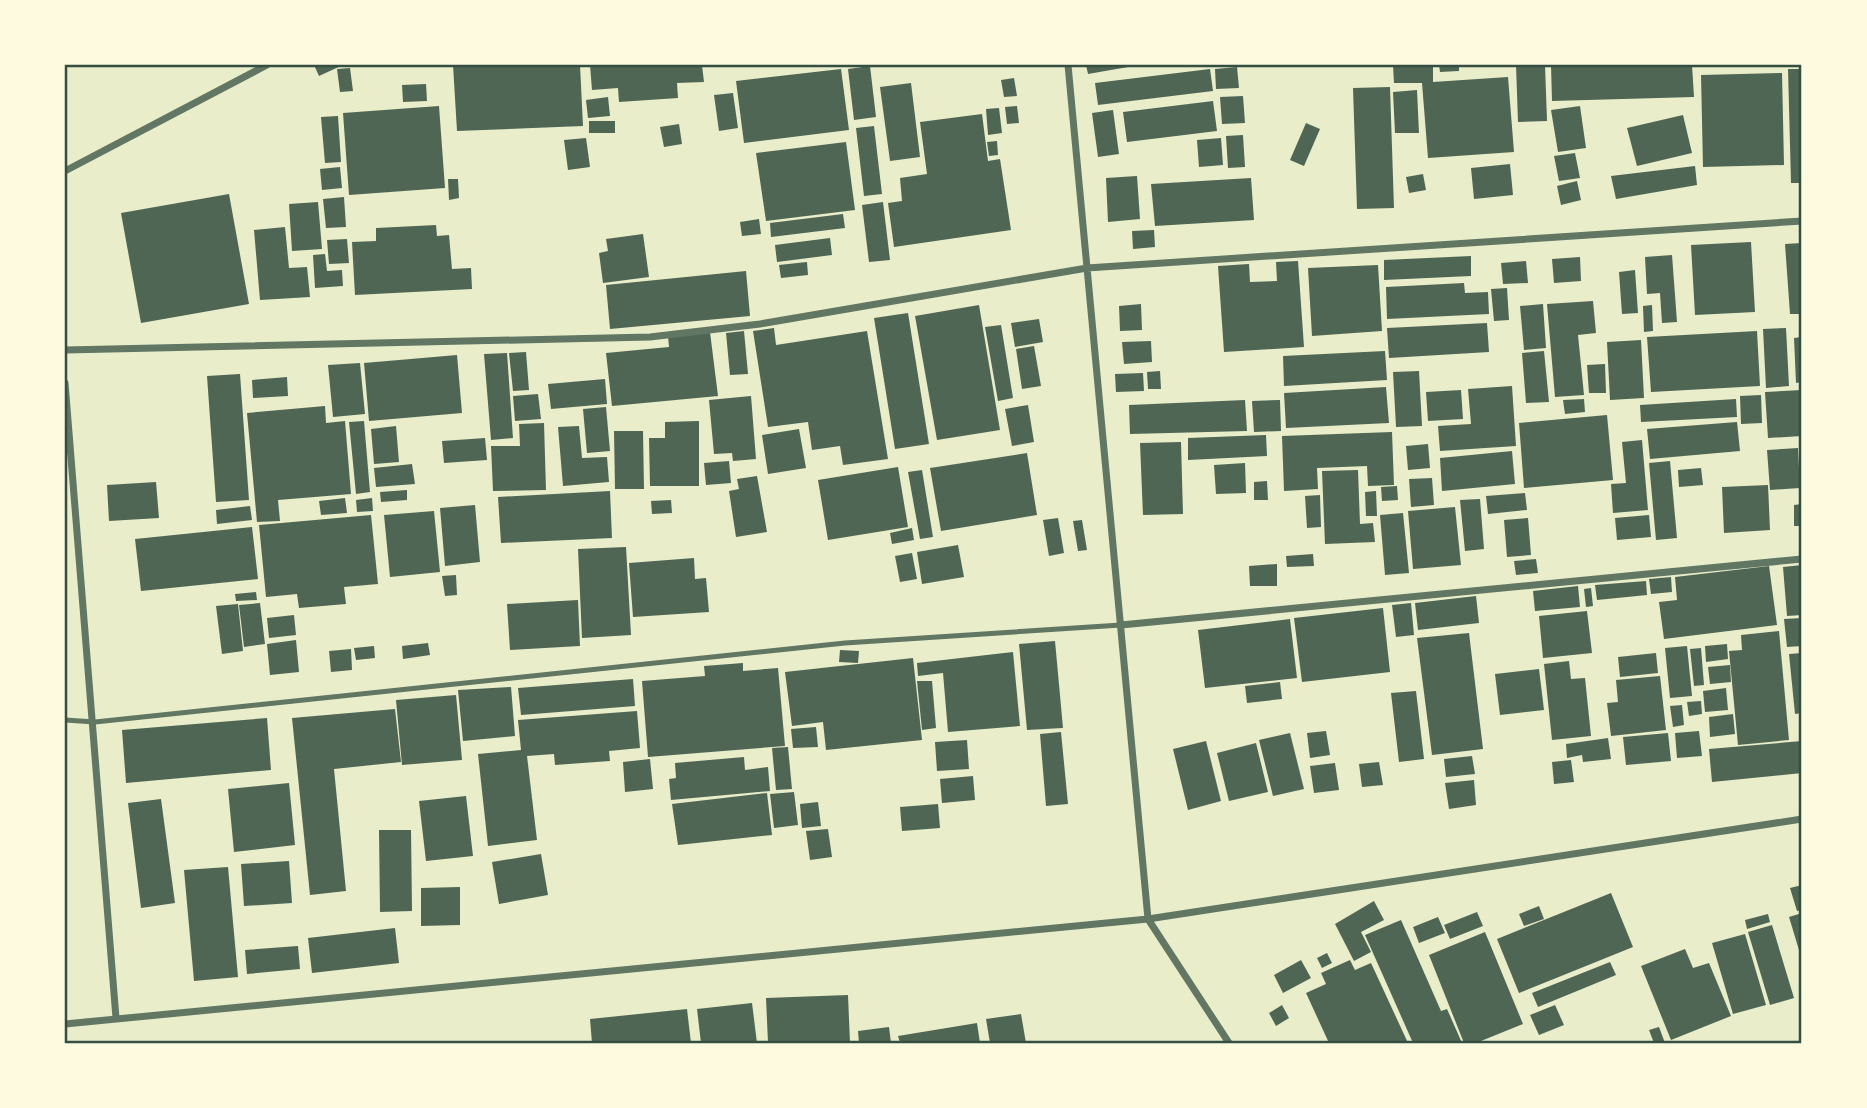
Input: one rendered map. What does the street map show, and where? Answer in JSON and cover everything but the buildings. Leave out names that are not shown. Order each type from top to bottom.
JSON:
[{"type":"street","points":[[65,171],[267,65]]},
{"type":"street","points":[[1068,65],[1148,919],[1229,1043]]},
{"type":"street","points":[[65,350],[650,337],[760,324],[1087,268],[1802,221]]},
{"type":"street","points":[[65,383],[95,722],[117,1018]]},
{"type":"street","points":[[1121,625],[1802,559]]},
{"type":"street","points":[[65,1024],[1148,919],[1802,819]]},
{"type":"lane","points":[[65,720],[95,722],[845,643],[1121,625]]}]
